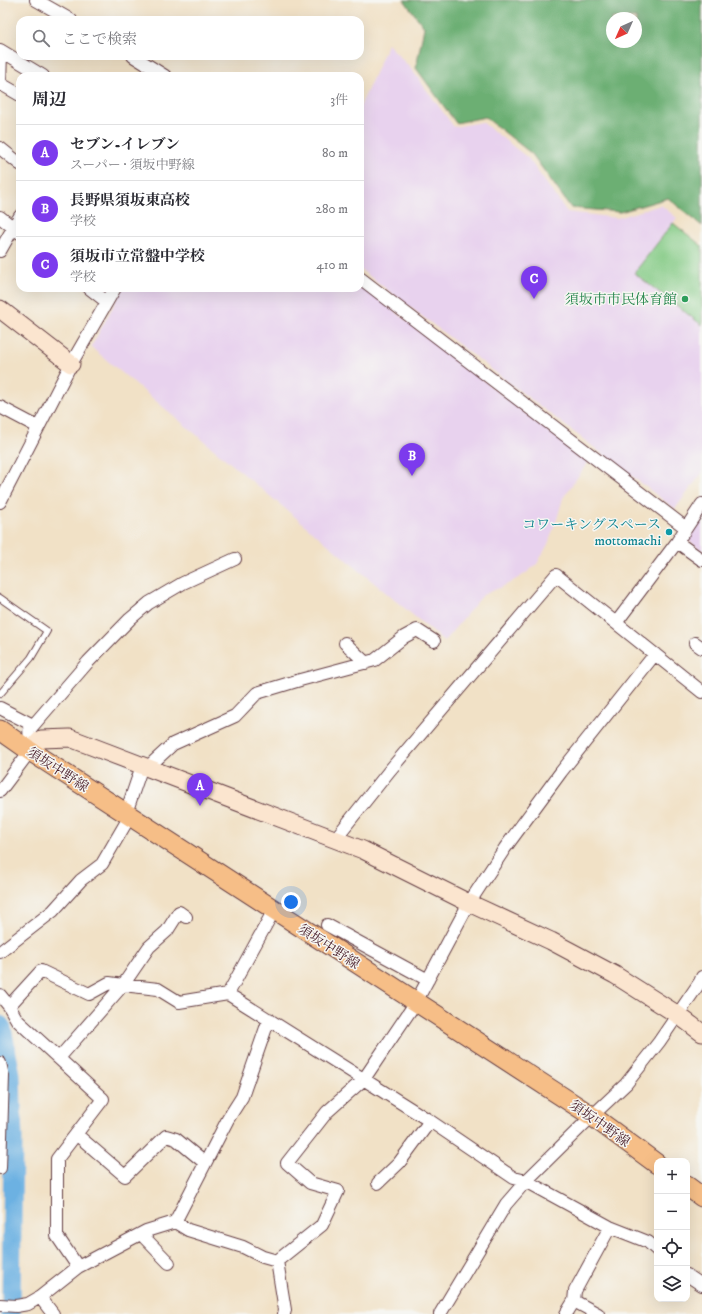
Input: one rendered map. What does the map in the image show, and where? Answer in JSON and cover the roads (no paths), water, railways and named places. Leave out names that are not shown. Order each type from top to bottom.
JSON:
[{"type":"main road","name":"須坂中野線","points":[[0,730],[128,815],[592,1116],[654,1162]]},
{"type":"main road","points":[[690,1188],[702,1196]]},
{"type":"street","points":[[36,0],[64,16]]},
{"type":"street","points":[[16,60],[1,51],[0,85],[16,93]]},
{"type":"street","points":[[16,60],[36,72]]},
{"type":"street","points":[[139,60],[159,72]]},
{"type":"street","points":[[0,148],[16,161]]},
{"type":"street","points":[[0,217],[16,229]]},
{"type":"street","points":[[0,250],[16,231]]},
{"type":"street","points":[[364,281],[686,528]]},
{"type":"street","points":[[94,292],[107,302]]},
{"type":"street","points":[[0,502],[71,364],[113,292]]},
{"type":"street","points":[[0,309],[71,364]]},
{"type":"street","points":[[0,407],[38,426]]},
{"type":"street","points":[[616,623],[702,504]]},
{"type":"street","points":[[676,542],[702,560]]},
{"type":"street","points":[[30,729],[88,662],[130,619],[149,603],[183,583],[235,559]]},
{"type":"street","points":[[335,839],[390,770],[556,575],[702,692]]},
{"type":"street","points":[[0,952],[53,912],[81,880],[102,864],[128,815],[145,767],[173,744],[235,716],[257,693],[375,660],[404,637],[416,630],[434,641]]},
{"type":"street","points":[[345,643],[366,663]]},
{"type":"street","points":[[278,1261],[322,1225],[338,1191],[310,1183],[286,1163],[327,1112],[364,1079],[416,1002],[470,903],[505,848],[552,785],[655,654]]},
{"type":"street","points":[[0,708],[29,723],[30,751]]},
{"type":"street","points":[[0,792],[30,751],[41,740],[70,738],[363,850],[551,941],[615,975],[678,1015],[702,1033]]},
{"type":"street","points":[[228,994],[274,910]]},
{"type":"street","points":[[59,1058],[123,985],[149,947],[167,931],[179,912],[186,917]]},
{"type":"street","points":[[327,925],[428,980]]},
{"type":"street","points":[[9,1006],[42,971],[89,994],[109,983],[158,989],[179,1002],[228,994],[430,1120],[514,1178],[526,1181],[610,1227],[648,1242],[654,1247]]},
{"type":"street","points":[[440,1314],[506,1204],[526,1181],[626,1084],[678,1015],[700,982],[702,976]]},
{"type":"street","points":[[0,995],[9,1006],[17,1020],[103,1099],[56,1159],[57,1236],[78,1267]]},
{"type":"street","points":[[0,1305],[16,1306],[28,1304],[40,1297],[78,1267],[141,1234],[175,1222],[228,1120],[242,1097],[269,1019]]},
{"type":"street","points":[[0,1063],[3,1076],[0,1168]]},
{"type":"street","points":[[378,1183],[399,1163],[430,1120]]},
{"type":"street","points":[[76,1134],[125,1176],[166,1136],[176,1139],[205,1163]]},
{"type":"street","points":[[175,1222],[188,1230],[278,1261]]},
{"type":"street","points":[[566,1314],[574,1301],[575,1291],[610,1227]]},
{"type":"street","points":[[141,1234],[169,1263]]},
{"type":"street","points":[[278,1261],[285,1310],[284,1314]]},
{"type":"street","points":[[690,1277],[702,1285]]},
{"type":"street","points":[[40,1297],[54,1314]]},
{"type":"street","points":[[574,1301],[598,1314]]},
{"type":"lane","points":[[0,598],[47,631],[30,658],[0,694]]},
{"type":"waterway","points":[[0,1025],[2,1028],[11,1074],[13,1139],[11,1314]]},
{"type":"place","name":"須坂市立常盤中学校","points":[[534,299]]},
{"type":"place","name":"須坂市市民体育館","points":[[685,299]]},
{"type":"place","name":"長野県須坂東高校","points":[[412,476]]},
{"type":"place","name":"コワーキングスペース mottomachi","points":[[669,532]]},
{"type":"place","name":"セブン-イレブン","points":[[200,806]]}]
